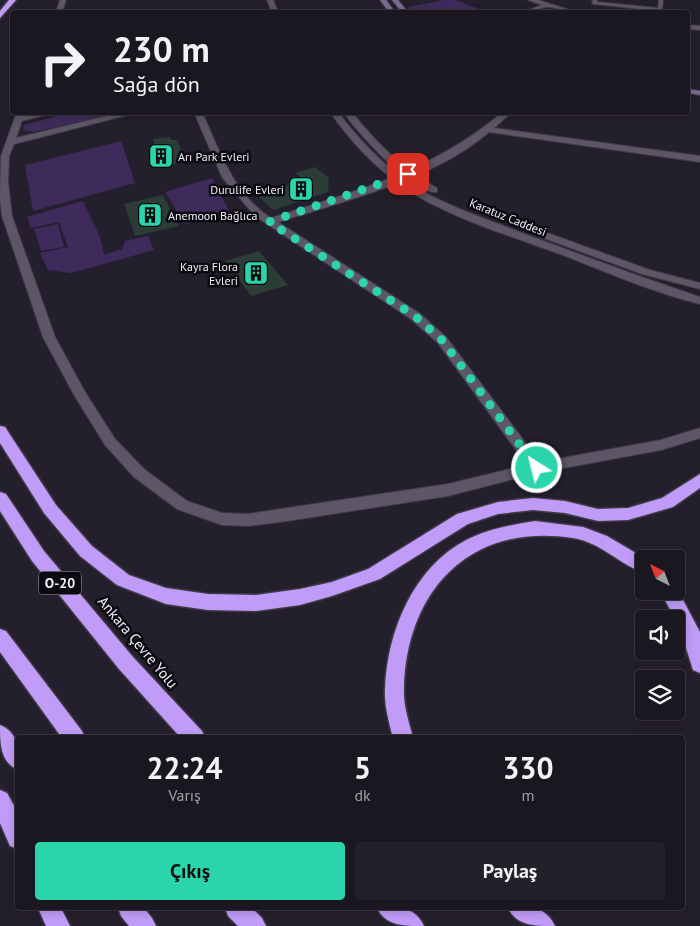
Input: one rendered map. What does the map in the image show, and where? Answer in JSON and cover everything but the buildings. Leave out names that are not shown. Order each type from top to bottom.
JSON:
[{"type":"highway","points":[[0,16],[13,0]]},
{"type":"highway","points":[[0,431],[50,509],[86,551],[123,580],[166,596],[208,602],[256,603],[300,597],[332,589],[374,574],[463,519],[498,508],[533,504],[565,507],[598,515],[628,514],[667,503],[700,480]]},
{"type":"highway","name":"Ankara Çevre Yolu","points":[[0,498],[38,556],[126,663],[192,735]]},
{"type":"highway","points":[[402,735],[394,690],[400,642],[415,602],[436,573],[462,549],[488,536],[510,529],[542,528],[574,531],[583,534],[608,544],[635,560]]},
{"type":"highway","points":[[675,600],[687,620],[696,642],[700,664]]},
{"type":"highway","points":[[0,638],[73,735]]},
{"type":"highway","points":[[0,735],[15,756]]},
{"type":"highway","points":[[0,800],[15,832]]},
{"type":"highway","points":[[50,910],[58,926]]},
{"type":"highway","points":[[131,910],[144,926]]},
{"type":"highway","points":[[238,910],[254,926]]},
{"type":"highway","points":[[391,910],[412,926]]},
{"type":"highway","points":[[522,910],[543,926]]},
{"type":"main road","points":[[395,0],[403,10]]},
{"type":"street","points":[[531,0],[566,10]]},
{"type":"street","points":[[533,10],[548,5]]},
{"type":"street","points":[[10,142],[123,115]]},
{"type":"street","points":[[199,115],[227,177],[258,214],[406,310],[430,328],[442,340],[537,468]]},
{"type":"street","name":"Karatuz Caddesi","points":[[336,115],[362,149],[397,179],[449,207],[570,255],[700,301]]},
{"type":"street","name":"Karatuz Caddesi","points":[[349,115],[372,144],[408,174],[430,188],[469,206],[646,272],[700,286]]},
{"type":"street","points":[[269,222],[397,179],[459,150],[490,130],[505,115]]},
{"type":"street","points":[[19,116],[5,156],[3,182],[8,216],[49,337],[110,442],[138,473],[182,505],[222,519],[247,520],[287,516],[448,490],[537,468],[661,445],[700,433]]},
{"type":"street","points":[[490,130],[700,159]]},
{"type":"lane","points":[[595,0],[594,3],[660,10],[662,0]]},
{"type":"lane","points":[[612,10],[613,5]]},
{"type":"shaded area","points":[[444,0],[456,0],[481,10],[410,10],[408,7]]},
{"type":"shaded area","points":[[61,115],[108,115],[33,132],[23,130],[24,125]]},
{"type":"shaded area","points":[[121,141],[135,183],[33,211],[25,165]]},
{"type":"shaded area","points":[[212,178],[230,213],[185,224],[165,192]]},
{"type":"shaded area","points":[[83,201],[100,237],[104,255],[122,249],[125,241],[148,236],[154,250],[71,273],[48,270],[40,253],[68,247],[59,222],[31,228],[27,217]]},
{"type":"shaded area","points":[[58,224],[64,247],[41,251],[34,229]]},
{"type":"place","name":"Arı Park Evleri","points":[[161,156]]},
{"type":"place","name":"Durulife Evleri","points":[[301,189]]},
{"type":"place","name":"Anemoon Bağlıca","points":[[150,215]]},
{"type":"place","name":"Kayra Flora Evleri","points":[[256,273]]},
{"type":"route","points":[[408,174],[269,222],[415,316],[430,328],[442,340],[537,468]]}]
